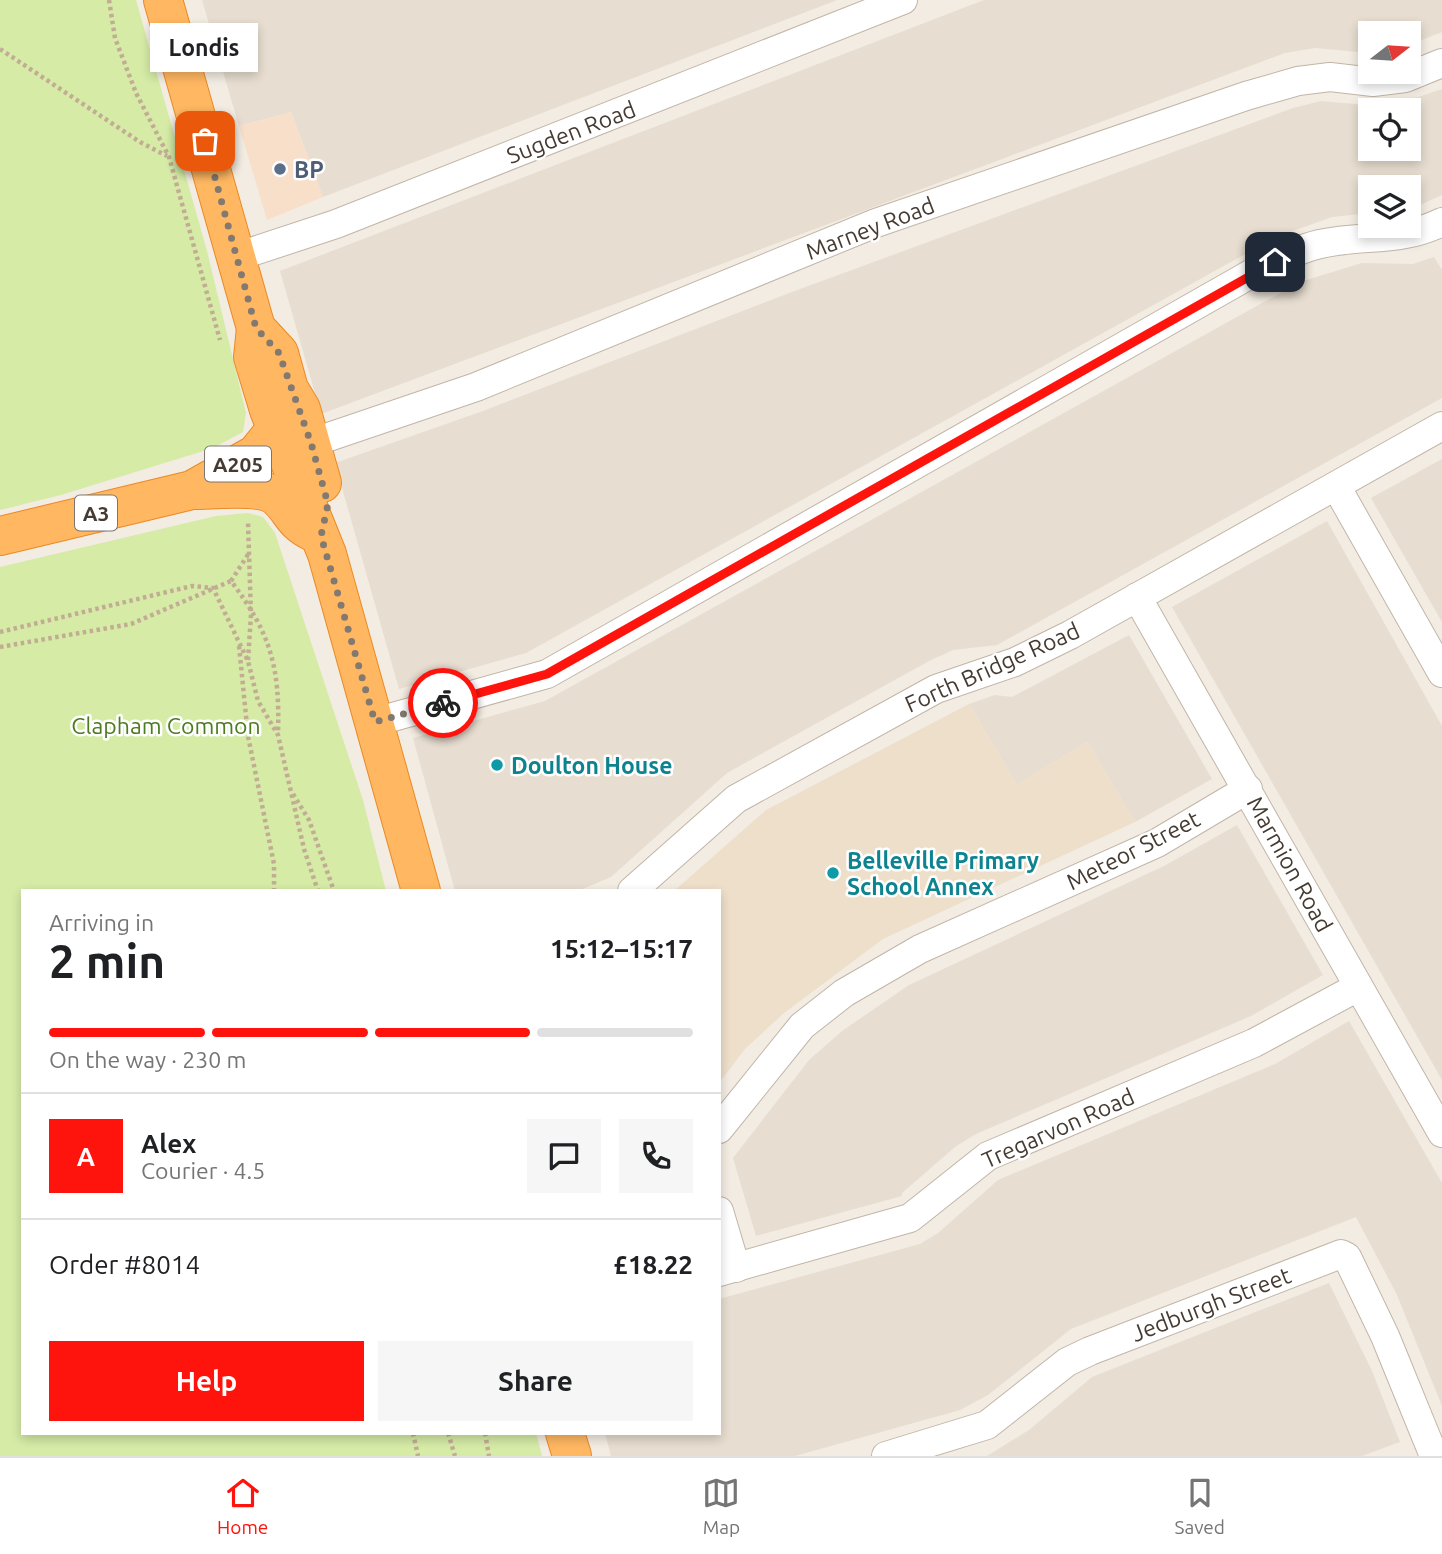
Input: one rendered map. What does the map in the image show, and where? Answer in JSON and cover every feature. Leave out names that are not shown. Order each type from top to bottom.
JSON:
[{"type":"highway","points":[[163,0],[256,328],[253,357],[276,429],[321,536],[420,889]]},
{"type":"highway","points":[[256,328],[279,353],[289,389],[301,409],[328,504],[321,536]]},
{"type":"highway","name":"A205","points":[[192,490],[256,454],[276,429],[286,408],[289,389]]},
{"type":"highway","name":"A3","points":[[0,536],[192,490],[263,491],[275,495],[296,524],[321,536]]},
{"type":"highway","points":[[566,1435],[572,1456]]},
{"type":"street","name":"Sugden Road","points":[[236,257],[336,224],[903,0]]},
{"type":"street","name":"Marney Road","points":[[311,443],[476,387],[876,223],[1246,96],[1298,81],[1329,77],[1373,82],[1405,78],[1442,63]]},
{"type":"street","points":[[375,722],[547,674],[1256,271],[1294,253],[1319,244],[1361,237],[1406,236],[1442,222]]},
{"type":"street","name":"Forth Bridge Road","points":[[634,889],[736,799],[936,689],[1034,654],[1442,426]]},
{"type":"street","points":[[1336,486],[1442,673]]},
{"type":"street","name":"Marmion Road","points":[[1137,597],[1442,1133]]},
{"type":"street","name":"Meteor Street","points":[[721,1127],[802,1026],[844,993],[920,949],[1157,843],[1248,789]]},
{"type":"street","name":"Tregarvon Road","points":[[728,1270],[910,1218],[988,1156],[1254,1043],[1358,987]]},
{"type":"street","points":[[721,1224],[728,1270]]},
{"type":"street","name":"Jedburgh Street","points":[[886,1456],[986,1425],[1068,1362],[1090,1351],[1342,1254],[1347,1257],[1385,1336],[1433,1456]]},
{"type":"street","points":[[1433,1456],[1442,1453]]},
{"type":"path","points":[[109,0],[119,49],[136,93],[169,157],[221,344]]},
{"type":"path","points":[[0,49],[140,142],[169,157],[211,163]]},
{"type":"path","points":[[248,513],[251,608],[248,661]]},
{"type":"path","points":[[0,647],[131,624],[231,582],[249,553]]},
{"type":"path","points":[[231,582],[262,625],[276,671],[278,735],[317,889]]},
{"type":"path","points":[[0,632],[191,586],[213,588]]},
{"type":"path","points":[[213,588],[248,661],[258,701],[278,735]]},
{"type":"path","points":[[239,642],[248,736],[274,864],[274,889]]},
{"type":"path","points":[[291,790],[309,820],[333,889]]},
{"type":"path","points":[[413,1435],[418,1456]]},
{"type":"path","points":[[449,1435],[456,1456]]},
{"type":"path","points":[[485,1435],[489,1456]]},
{"type":"shaded area","points":[[202,0],[837,0],[323,197],[291,112],[239,126]]},
{"type":"shaded area","points":[[984,0],[1442,0],[1442,32],[1421,40],[1421,21],[1358,21],[1358,52],[1315,48],[1285,53],[321,414],[280,271]]},
{"type":"shaded area","points":[[1442,89],[1442,195],[1421,205],[1421,175],[1358,175],[1358,214],[1332,217],[1276,237],[526,653],[399,689],[335,463],[483,411],[792,292],[1293,108],[1321,101],[1358,104],[1358,161],[1421,161],[1421,98],[1415,98]]},
{"type":"shaded area","points":[[291,112],[323,197],[267,220],[239,126]]},
{"type":"shaded area","points":[[1434,257],[1442,270],[1442,398],[997,645],[953,650],[929,661],[727,773],[611,877],[583,889],[454,889],[413,738],[545,701],[1300,282],[1362,263],[1413,264]]},
{"type":"shaded area","points":[[1442,459],[1442,622],[1371,498]]},
{"type":"shaded area","points":[[1327,521],[1442,726],[1442,1080],[1172,607]]},
{"type":"shaded area","points":[[1129,635],[1212,779],[1135,822],[1087,742],[1017,785],[969,704],[995,695],[1012,697]]},
{"type":"shaded area","points":[[969,704],[1017,785],[1087,742],[1135,822],[883,939],[784,1013],[745,1049],[721,1080],[721,889],[676,889],[766,810]]},
{"type":"shaded area","points":[[1237,825],[1323,975],[1251,1016],[976,1134],[955,1147],[902,1193],[902,1196],[756,1236],[733,1158],[809,1060],[842,1031],[909,985],[1164,866]]},
{"type":"shaded area","points":[[1349,1021],[1442,1183],[1442,1406],[1397,1295],[1356,1217],[1071,1329],[988,1395],[960,1410],[795,1456],[611,1456],[606,1435],[721,1435],[721,1298],[920,1244],[938,1233],[998,1180],[1275,1064]]},
{"type":"shaded area","points":[[1329,1283],[1372,1371],[1400,1442],[1362,1456],[987,1456],[1029,1430],[1092,1377]]},
{"type":"green space","points":[[0,0],[136,0],[207,251],[246,413],[243,432],[213,448],[61,495],[0,510]]},
{"type":"green space","name":"Clapham Common","points":[[248,513],[263,517],[275,533],[363,800],[385,889],[21,889],[21,1435],[537,1435],[542,1456],[0,1456],[0,567],[216,516]]},
{"type":"way so far","points":[[205,141],[256,328],[279,353],[289,389],[301,409],[311,443],[328,504],[321,536],[375,722],[443,703]]},
{"type":"place","name":"Londis","points":[[205,141]]},
{"type":"place","name":"BP","points":[[280,169]]},
{"type":"place","name":"Doulton House","points":[[497,765]]},
{"type":"place","name":"Belleville Primary School Annex","points":[[833,873]]},
{"type":"route","points":[[443,703],[547,674],[1275,262]]}]
